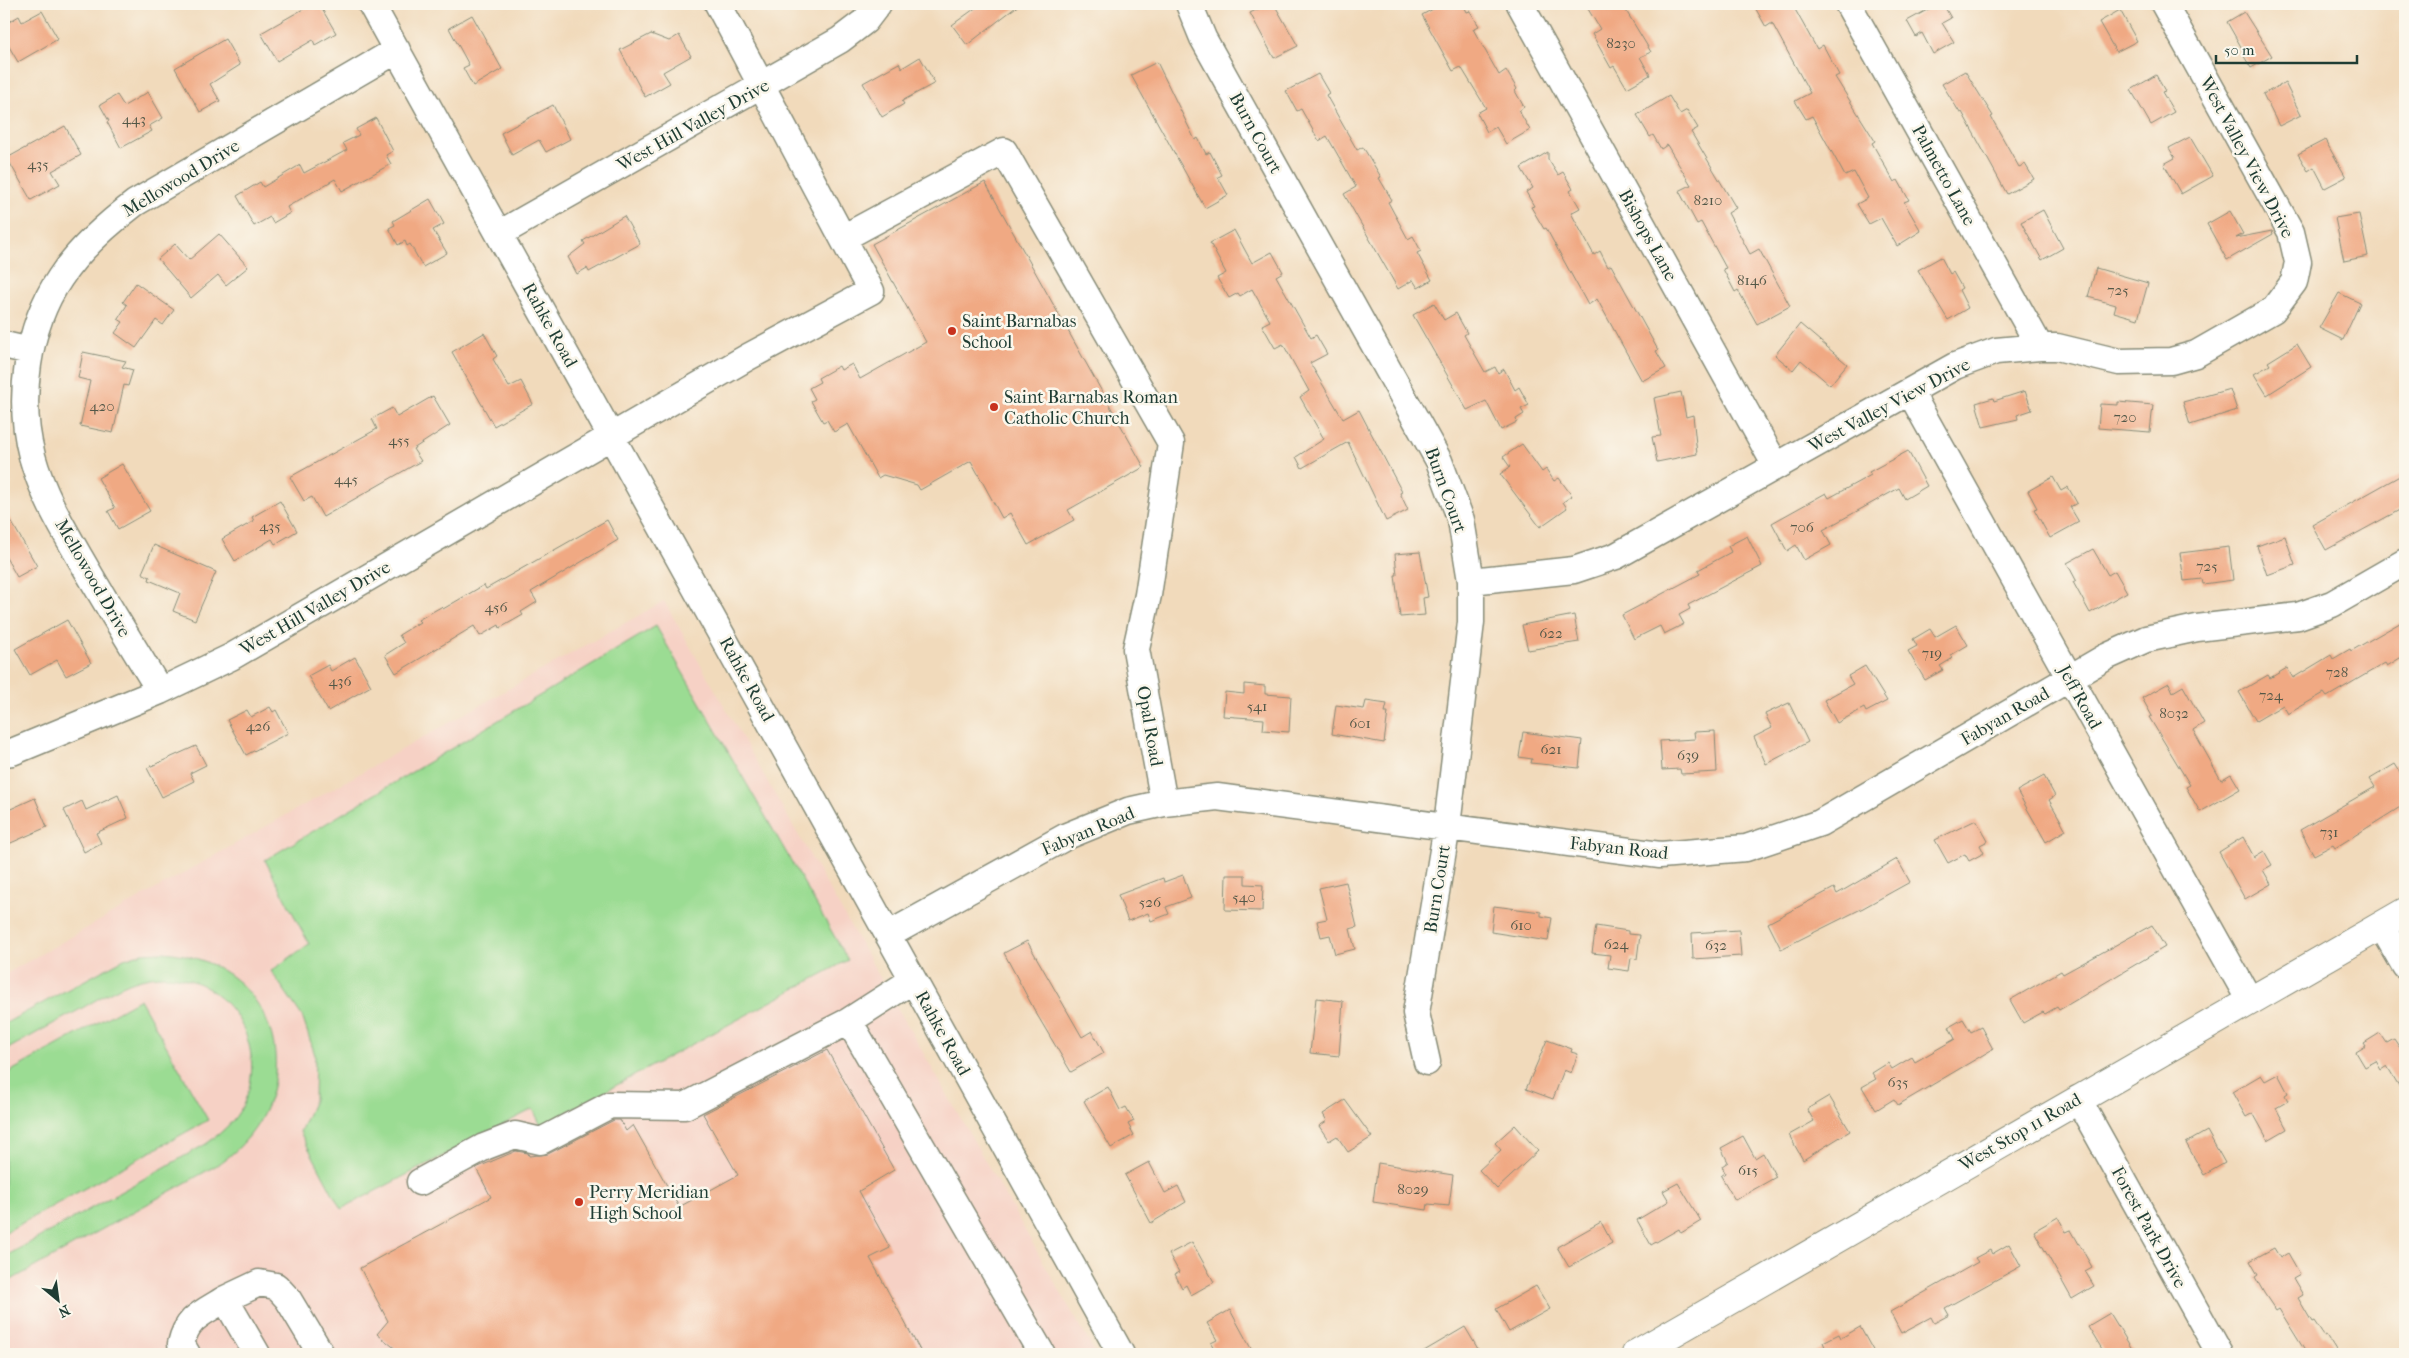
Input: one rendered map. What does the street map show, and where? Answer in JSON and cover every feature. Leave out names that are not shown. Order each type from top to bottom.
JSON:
[{"type":"main road","name":"West Stop 11 Road","points":[[1636,1354],[2405,912]]},
{"type":"street","name":"Rahke Road","points":[[371,4],[613,436],[1121,1354]]},
{"type":"street","points":[[718,4],[843,238]]},
{"type":"street","name":"West Hill Valley Drive","points":[[499,234],[763,86],[840,40],[865,21],[878,4]]},
{"type":"street","name":"Burn Court","points":[[1189,4],[1203,38],[1439,461],[1461,520],[1471,581],[1472,622],[1447,826],[1416,1013],[1427,1062]]},
{"type":"street","name":"Bishops Lane","points":[[1520,4],[1776,466]]},
{"type":"street","name":"Palmetto Lane","points":[[1848,4],[2040,347]]},
{"type":"street","name":"West Valley View Drive","points":[[1471,581],[1574,570],[1616,556],[1955,366],[1996,351],[2057,347],[2119,362],[2171,361],[2196,354],[2274,310],[2294,282],[2298,262],[2291,232],[2164,4]]},
{"type":"street","name":"Mellowood Drive","points":[[160,691],[49,504],[32,455],[25,406],[30,351],[40,317],[60,278],[107,225],[135,203],[397,50]]},
{"type":"street","name":"Opal Road","points":[[843,238],[1004,151],[1171,443],[1148,595],[1136,649],[1164,803]]},
{"type":"street","name":"West Hill Valley Drive","points":[[4,753],[12,752],[160,691],[231,657],[748,357],[871,290],[843,238]]},
{"type":"street","points":[[4,345],[30,351]]},
{"type":"street","name":"Jeff Road","points":[[1910,392],[2250,1001]]},
{"type":"street","name":"Fabyan Road","points":[[888,935],[1067,836],[1128,811],[1164,803],[1217,797],[1660,855],[1746,848],[1820,823],[2070,679],[2106,656],[2146,639],[2197,628],[2298,616],[2332,604],[2405,562]]},
{"type":"street","points":[[2382,926],[2405,966]]},
{"type":"street","points":[[420,1182],[484,1147],[515,1135],[542,1141],[610,1105],[685,1106],[848,1021],[914,980]]},
{"type":"street","points":[[848,1021],[1042,1354]]},
{"type":"street","name":"Forest Park Drive","points":[[2078,1099],[2220,1354]]},
{"type":"street","points":[[187,1354],[182,1344],[184,1329],[196,1317],[225,1299],[259,1283],[276,1286],[288,1299],[321,1354]]},
{"type":"street","points":[[225,1299],[257,1354]]},
{"type":"shaded area","name":"Perry Meridian High School","points":[[664,601],[1096,1354],[4,1354],[4,975]]},
{"type":"green space","points":[[656,626],[848,960],[541,1126],[533,1109],[341,1209],[300,1132],[314,1100],[315,1055],[302,1016],[271,971],[309,944],[265,860]]},
{"type":"green space","points":[[163,952],[204,961],[236,980],[259,1005],[272,1036],[275,1070],[268,1104],[249,1136],[219,1164],[4,1284],[4,1257],[206,1144],[231,1123],[244,1103],[251,1074],[251,1053],[245,1033],[235,1014],[222,999],[205,987],[185,979],[163,976],[140,979],[129,983],[4,1051],[4,1024],[124,959],[143,953]]},
{"type":"green space","points":[[140,999],[208,1120],[4,1233],[4,1075]]},
{"type":"building","points":[[312,4],[319,4],[336,33],[315,45],[313,40],[277,61],[261,33]]},
{"type":"building","points":[[981,4],[1020,4],[967,45],[952,25]]},
{"type":"building","points":[[1268,4],[1274,4],[1298,46],[1274,58],[1250,13]]},
{"type":"building","points":[[1442,4],[1463,4],[1467,12],[1470,11],[1479,26],[1473,29],[1499,75],[1506,70],[1517,89],[1515,91],[1524,107],[1519,111],[1530,130],[1506,144],[1496,127],[1487,132],[1477,113],[1486,108],[1461,67],[1453,71],[1422,15]]},
{"type":"building","points":[[1585,4],[1622,4],[1651,52],[1640,57],[1650,75],[1627,88],[1614,66],[1611,68],[1592,34],[1600,29]]},
{"type":"building","points":[[1753,4],[1792,4],[1817,49],[1823,45],[1839,75],[1835,77],[1875,141],[1872,143],[1894,182],[1898,180],[1909,200],[1904,202],[1921,231],[1897,246],[1881,218],[1869,224],[1857,204],[1868,198],[1854,172],[1845,176],[1812,116],[1806,119],[1795,101],[1810,93],[1772,23],[1766,27]]},
{"type":"building","points":[[1938,4],[1943,4],[1951,18],[1942,23],[1954,42],[1933,54],[1922,33],[1916,37],[1907,21]]},
{"type":"building","points":[[2120,10],[2137,41],[2116,52],[2099,22]]},
{"type":"building","points":[[42,11],[58,39],[18,62],[4,38],[4,25],[19,16],[22,22]]},
{"type":"building","points":[[2244,12],[2272,56],[2251,68],[2227,22]]},
{"type":"building","points":[[472,15],[502,69],[473,86],[463,68],[469,65],[449,28]]},
{"type":"building","points":[[651,34],[669,41],[679,35],[691,56],[663,72],[670,83],[645,97],[620,50]]},
{"type":"building","points":[[225,39],[240,65],[210,84],[220,101],[200,112],[175,68]]},
{"type":"building","points":[[920,57],[935,83],[902,101],[904,104],[882,117],[863,83],[899,63],[902,68]]},
{"type":"building","points":[[1157,62],[1195,140],[1198,138],[1206,154],[1210,152],[1222,175],[1218,177],[1228,195],[1205,208],[1131,75]]},
{"type":"building","points":[[1965,71],[1993,116],[1991,117],[2019,167],[2025,164],[2034,179],[2007,194],[1962,112],[1960,113],[1942,84]]},
{"type":"building","points":[[1318,74],[1329,93],[1326,95],[1357,150],[1363,147],[1381,177],[1379,178],[1392,200],[1388,202],[1408,239],[1413,236],[1421,251],[1417,253],[1432,280],[1418,288],[1413,280],[1398,289],[1344,194],[1356,187],[1327,136],[1319,141],[1301,109],[1297,111],[1286,91]]},
{"type":"building","points":[[2156,75],[2165,91],[2162,92],[2174,112],[2151,125],[2131,90]]},
{"type":"building","points":[[2285,83],[2301,115],[2279,126],[2263,94]]},
{"type":"building","points":[[148,92],[163,118],[149,126],[152,131],[121,148],[100,105],[117,95],[124,106]]},
{"type":"building","points":[[1669,96],[1680,114],[1687,110],[1698,128],[1691,132],[1736,208],[1728,213],[1750,254],[1759,249],[1790,306],[1757,324],[1738,290],[1735,292],[1723,269],[1726,268],[1701,222],[1697,224],[1679,191],[1691,185],[1667,145],[1661,149],[1653,135],[1650,137],[1637,115]]},
{"type":"building","points":[[553,105],[570,139],[546,152],[539,140],[512,155],[501,133]]},
{"type":"building","points":[[376,118],[393,151],[386,155],[391,164],[342,191],[335,179],[287,207],[290,213],[273,223],[270,217],[254,226],[237,196],[260,182],[263,187],[300,165],[304,173],[347,150],[343,143],[359,135],[356,129]]},
{"type":"building","points":[[65,126],[81,155],[52,171],[60,184],[31,200],[7,158]]},
{"type":"building","points":[[2190,137],[2213,176],[2181,194],[2164,164],[2175,158],[2169,148]]},
{"type":"building","points":[[2325,140],[2346,177],[2325,188],[2314,167],[2308,171],[2298,154]]},
{"type":"building","points":[[1548,152],[1548,159],[1558,175],[1563,172],[1573,189],[1570,191],[1580,208],[1571,213],[1594,255],[1600,251],[1608,267],[1611,265],[1666,368],[1642,381],[1597,299],[1588,305],[1546,228],[1544,229],[1531,207],[1534,206],[1526,192],[1533,188],[1521,168]]},
{"type":"building","points":[[985,182],[1144,467],[1068,510],[1074,520],[1028,545],[1010,513],[1002,518],[971,461],[920,490],[917,485],[883,475],[878,478],[848,424],[834,432],[827,420],[823,422],[811,401],[815,399],[809,388],[820,382],[818,378],[839,366],[841,370],[852,364],[860,379],[926,342],[872,244]]},
{"type":"building","points":[[430,199],[444,224],[433,230],[447,253],[423,267],[410,244],[407,246],[405,241],[398,245],[389,228],[395,225],[393,221]]},
{"type":"building","points":[[2043,210],[2063,248],[2042,260],[2021,222]]},
{"type":"building","points":[[2230,211],[2243,234],[2236,238],[2272,231],[2273,234],[2227,260],[2207,224]]},
{"type":"building","points":[[2359,214],[2368,256],[2344,261],[2335,218]]},
{"type":"building","points":[[624,216],[640,244],[589,272],[587,268],[577,274],[568,257],[585,244],[583,241]]},
{"type":"building","points":[[1234,230],[1252,263],[1272,252],[1283,272],[1276,276],[1311,338],[1316,335],[1327,354],[1310,363],[1343,419],[1359,410],[1402,492],[1400,493],[1408,510],[1386,521],[1348,442],[1302,468],[1296,457],[1324,439],[1300,397],[1309,391],[1283,344],[1275,348],[1262,325],[1270,321],[1252,289],[1240,296],[1238,293],[1229,298],[1217,278],[1226,273],[1210,243]]},
{"type":"building","points":[[219,234],[248,267],[226,285],[218,275],[191,298],[158,259],[175,244],[189,260]]},
{"type":"building","points":[[1941,257],[1950,274],[1953,272],[1962,288],[1959,290],[1968,308],[1948,320],[1918,270]]},
{"type":"building","points":[[2096,268],[2148,283],[2138,319],[2114,312],[2116,305],[2088,297]]},
{"type":"building","points":[[136,283],[174,310],[163,325],[156,320],[136,348],[115,333],[123,322],[118,319],[127,305],[123,302]]},
{"type":"building","points":[[2339,293],[2360,303],[2343,340],[2319,328]]},
{"type":"building","points":[[1434,303],[1444,320],[1456,313],[1467,333],[1464,335],[1485,372],[1495,367],[1498,373],[1504,369],[1515,390],[1519,387],[1529,405],[1521,409],[1524,414],[1516,419],[1517,422],[1501,430],[1486,401],[1467,410],[1413,315]]},
{"type":"building","points":[[1800,324],[1847,364],[1830,385],[1801,360],[1793,370],[1775,355]]},
{"type":"building","points":[[484,333],[497,356],[493,359],[509,387],[521,381],[533,404],[494,426],[452,352]]},
{"type":"building","points":[[2297,344],[2311,367],[2267,395],[2254,374],[2270,365],[2268,362]]},
{"type":"building","points":[[83,352],[126,361],[122,367],[133,370],[128,386],[124,385],[113,433],[80,426],[90,381],[78,378]]},
{"type":"building","points":[[2230,389],[2237,410],[2190,425],[2183,402]]},
{"type":"building","points":[[2025,391],[2032,410],[2017,415],[2018,419],[1983,427],[1976,403],[1993,398],[1994,401]]},
{"type":"building","points":[[1681,392],[1686,417],[1693,415],[1697,454],[1657,462],[1652,437],[1661,436],[1654,398]]},
{"type":"building","points":[[433,396],[450,425],[413,449],[421,461],[323,517],[312,497],[304,501],[290,477],[377,429],[372,419],[392,408],[397,417]]},
{"type":"building","points":[[2118,402],[2153,405],[2150,432],[2098,428],[2100,404],[2118,405]]},
{"type":"building","points":[[1522,444],[1542,472],[1546,469],[1554,481],[1559,478],[1572,496],[1563,502],[1567,508],[1540,527],[1500,474],[1510,467],[1503,457]]},
{"type":"building","points":[[1908,451],[1927,486],[1905,499],[1899,488],[1823,530],[1831,545],[1804,560],[1796,545],[1787,551],[1772,523],[1826,493],[1829,498],[1871,475],[1869,472]]},
{"type":"building","points":[[122,464],[150,511],[118,529],[108,511],[115,508],[98,478]]},
{"type":"building","points":[[2405,473],[2405,507],[2326,550],[2312,525]]},
{"type":"building","points":[[2053,477],[2061,491],[2068,487],[2077,503],[2070,507],[2079,522],[2050,538],[2034,509],[2037,508],[2028,491]]},
{"type":"building","points":[[280,501],[297,531],[275,544],[272,539],[235,561],[222,539],[254,521],[252,517]]},
{"type":"building","points":[[4,509],[37,566],[17,577],[4,554]]},
{"type":"building","points":[[607,520],[618,540],[531,592],[537,602],[521,612],[523,615],[500,628],[499,625],[480,636],[474,626],[396,673],[385,655],[404,643],[399,635],[420,622],[418,620],[441,607],[443,609],[484,585],[486,589]]},
{"type":"building","points":[[1747,536],[1762,566],[1688,605],[1690,609],[1679,615],[1684,624],[1664,634],[1660,626],[1634,639],[1622,615],[1700,574],[1698,570],[1731,552],[1728,546]]},
{"type":"building","points":[[2285,536],[2295,565],[2267,575],[2257,546]]},
{"type":"building","points":[[154,545],[216,572],[195,620],[173,611],[180,593],[149,580],[150,577],[142,573]]},
{"type":"building","points":[[2229,547],[2233,580],[2203,584],[2202,579],[2184,581],[2180,553]]},
{"type":"building","points":[[2093,549],[2108,575],[2115,571],[2127,592],[2090,613],[2073,582],[2076,580],[2067,563]]},
{"type":"building","points":[[1420,552],[1428,597],[1423,598],[1425,615],[1400,617],[1395,575],[1397,575],[1395,554]]},
{"type":"building","points":[[1574,615],[1579,642],[1528,650],[1522,625]]},
{"type":"building","points":[[67,620],[91,663],[66,676],[57,660],[30,675],[15,649]]},
{"type":"building","points":[[2405,620],[2405,655],[2387,666],[2385,663],[2327,697],[2324,693],[2288,714],[2283,705],[2256,721],[2239,692],[2268,675],[2270,678],[2287,668],[2293,678],[2331,655],[2333,659],[2350,649],[2351,651]]},
{"type":"building","points":[[1956,625],[1968,645],[1951,655],[1953,658],[1940,666],[1943,670],[1925,680],[1908,651],[1917,646],[1913,639],[1930,629],[1935,637]]},
{"type":"building","points":[[355,657],[371,686],[328,711],[308,676],[328,665],[331,671]]},
{"type":"building","points":[[1865,666],[1887,701],[1866,712],[1864,708],[1837,723],[1824,700],[1853,684],[1848,676]]},
{"type":"building","points":[[2169,683],[2173,692],[2183,686],[2204,723],[2193,730],[2221,780],[2231,774],[2240,789],[2200,812],[2186,787],[2190,785],[2149,717],[2152,716],[2142,698]]},
{"type":"building","points":[[1244,684],[1265,686],[1265,694],[1291,696],[1289,732],[1263,730],[1264,719],[1223,716],[1225,692],[1244,694]]},
{"type":"building","points":[[1366,701],[1387,704],[1385,712],[1388,712],[1384,743],[1332,734],[1336,705],[1364,709]]},
{"type":"building","points":[[1789,703],[1808,742],[1766,764],[1754,737],[1772,728],[1765,714]]},
{"type":"building","points":[[270,707],[273,712],[276,710],[288,733],[246,755],[227,720],[247,710],[251,717]]},
{"type":"building","points":[[1715,731],[1717,772],[1681,774],[1680,769],[1662,770],[1660,741],[1695,739],[1694,732]]},
{"type":"building","points":[[1523,732],[1582,740],[1579,768],[1531,763],[1532,759],[1519,757]]},
{"type":"building","points":[[196,746],[206,765],[190,773],[194,781],[162,797],[147,768]]},
{"type":"building","points":[[2395,764],[2405,780],[2405,804],[2335,848],[2333,845],[2314,855],[2300,830],[2375,787],[2370,779]]},
{"type":"building","points":[[2044,776],[2055,796],[2049,800],[2066,830],[2046,842],[2017,791]]},
{"type":"building","points":[[118,795],[128,818],[96,833],[101,843],[84,852],[64,810],[82,801],[86,810]]},
{"type":"building","points":[[35,798],[47,827],[4,846],[4,812]]},
{"type":"building","points":[[1976,820],[1988,841],[1980,845],[1984,853],[1969,861],[1965,854],[1948,863],[1935,840]]},
{"type":"building","points":[[2243,837],[2254,857],[2264,851],[2272,865],[2263,870],[2271,884],[2245,899],[2219,852]]},
{"type":"building","points":[[1897,859],[1910,882],[1781,949],[1768,923],[1834,888],[1837,894]]},
{"type":"building","points":[[1183,875],[1191,898],[1166,907],[1169,914],[1151,921],[1148,913],[1128,921],[1118,895],[1163,878],[1164,882]]},
{"type":"building","points":[[1226,875],[1245,875],[1245,884],[1263,885],[1262,911],[1225,910]]},
{"type":"building","points":[[1346,882],[1357,927],[1350,929],[1355,949],[1335,954],[1330,935],[1321,937],[1317,921],[1327,919],[1319,888]]},
{"type":"building","points":[[1494,906],[1541,912],[1541,916],[1552,918],[1548,941],[1491,932]]},
{"type":"building","points":[[2152,925],[2165,947],[2059,1010],[2057,1007],[2045,1014],[2043,1012],[2023,1023],[2010,1000],[2061,971],[2063,974]]},
{"type":"building","points":[[1596,926],[1628,931],[1628,934],[1640,935],[1637,959],[1631,958],[1629,971],[1608,968],[1610,955],[1592,953]]},
{"type":"building","points":[[1739,930],[1741,956],[1693,959],[1692,933]]},
{"type":"building","points":[[1027,941],[1082,1037],[1092,1031],[1104,1053],[1071,1072],[1036,1013],[1004,953]]},
{"type":"building","points":[[1316,998],[1343,1001],[1339,1056],[1310,1053]]},
{"type":"building","points":[[1963,1019],[1971,1032],[1981,1027],[1993,1049],[1898,1105],[1894,1099],[1876,1110],[1862,1087],[1876,1079],[1872,1073],[1888,1063],[1892,1069],[1912,1057],[1915,1062],[1955,1039],[1949,1027]]},
{"type":"building","points":[[2380,1033],[2387,1043],[2394,1039],[2400,1048],[2405,1044],[2405,1096],[2387,1066],[2381,1070],[2376,1061],[2365,1067],[2356,1052],[2366,1046],[2364,1043]]},
{"type":"building","points":[[1547,1040],[1572,1049],[1571,1052],[1578,1054],[1571,1073],[1564,1070],[1553,1099],[1526,1089]]},
{"type":"building","name":"Perry Meridian High School","points":[[827,1050],[894,1170],[859,1191],[890,1248],[870,1258],[922,1354],[402,1354],[377,1334],[388,1321],[360,1268],[491,1197],[476,1168],[516,1151],[528,1153],[529,1156],[548,1154],[614,1120],[620,1120],[626,1131],[633,1125],[679,1207],[738,1175],[703,1114]]},
{"type":"building","points":[[2278,1074],[2288,1093],[2285,1095],[2288,1101],[2276,1108],[2287,1129],[2268,1140],[2253,1113],[2246,1117],[2232,1092],[2261,1075],[2265,1081]]},
{"type":"building","points":[[1108,1087],[1120,1110],[1126,1107],[1134,1121],[1128,1124],[1134,1135],[1111,1148],[1084,1101]]},
{"type":"building","points":[[1829,1096],[1850,1131],[1803,1160],[1789,1135],[1814,1121],[1807,1109]]},
{"type":"building","points":[[1345,1100],[1372,1137],[1348,1152],[1337,1136],[1329,1141],[1319,1126],[1327,1121],[1323,1114]]},
{"type":"building","points":[[1515,1125],[1538,1151],[1497,1189],[1479,1170],[1501,1150],[1495,1143]]},
{"type":"building","points":[[2207,1131],[2225,1163],[2204,1175],[2186,1143]]},
{"type":"building","points":[[1743,1136],[1755,1158],[1763,1153],[1776,1177],[1735,1200],[1721,1176],[1725,1173],[1722,1166],[1728,1162],[1721,1148]]},
{"type":"building","points":[[1149,1162],[1165,1193],[1178,1186],[1186,1202],[1151,1223],[1125,1175]]},
{"type":"building","points":[[1378,1163],[1453,1175],[1449,1206],[1428,1204],[1427,1210],[1373,1202]]},
{"type":"building","points":[[1678,1183],[1701,1221],[1681,1233],[1679,1229],[1651,1245],[1637,1220],[1669,1201],[1663,1191]]},
{"type":"building","points":[[2058,1217],[2066,1232],[2071,1230],[2092,1267],[2085,1271],[2094,1286],[2072,1299],[2034,1231]]},
{"type":"building","points":[[1601,1222],[1612,1243],[1569,1267],[1557,1247]]},
{"type":"building","points":[[1192,1242],[1214,1282],[1191,1295],[1186,1285],[1182,1288],[1175,1274],[1179,1272],[1169,1254]]},
{"type":"building","points":[[2009,1244],[2021,1266],[1945,1308],[1949,1315],[1934,1323],[1931,1317],[1901,1333],[1890,1312],[1978,1262],[1975,1258],[1990,1250],[1992,1254]]},
{"type":"building","points":[[2274,1248],[2280,1258],[2288,1253],[2300,1274],[2293,1278],[2303,1295],[2298,1298],[2312,1322],[2314,1321],[2324,1336],[2326,1335],[2338,1354],[2307,1354],[2279,1309],[2276,1311],[2264,1293],[2255,1277],[2258,1275],[2250,1261]]},
{"type":"building","points":[[1536,1286],[1550,1309],[1509,1332],[1496,1309]]},
{"type":"building","points":[[1230,1310],[1254,1354],[1217,1354],[1211,1343],[1217,1340],[1207,1323]]},
{"type":"building","points":[[2110,1313],[2135,1354],[2105,1354],[2088,1326]]},
{"type":"building","points":[[1465,1327],[1481,1354],[1419,1354]]},
{"type":"building","points":[[1860,1327],[1875,1354],[1811,1354],[1825,1347],[1823,1342],[1839,1334],[1841,1338]]},
{"type":"place","name":"Saint Barnabas School","points":[[952,331]]},
{"type":"place","name":"Saint Barnabas Roman Catholic Church","points":[[994,407]]},
{"type":"place","name":"Perry Meridian High School","points":[[579,1202]]}]
